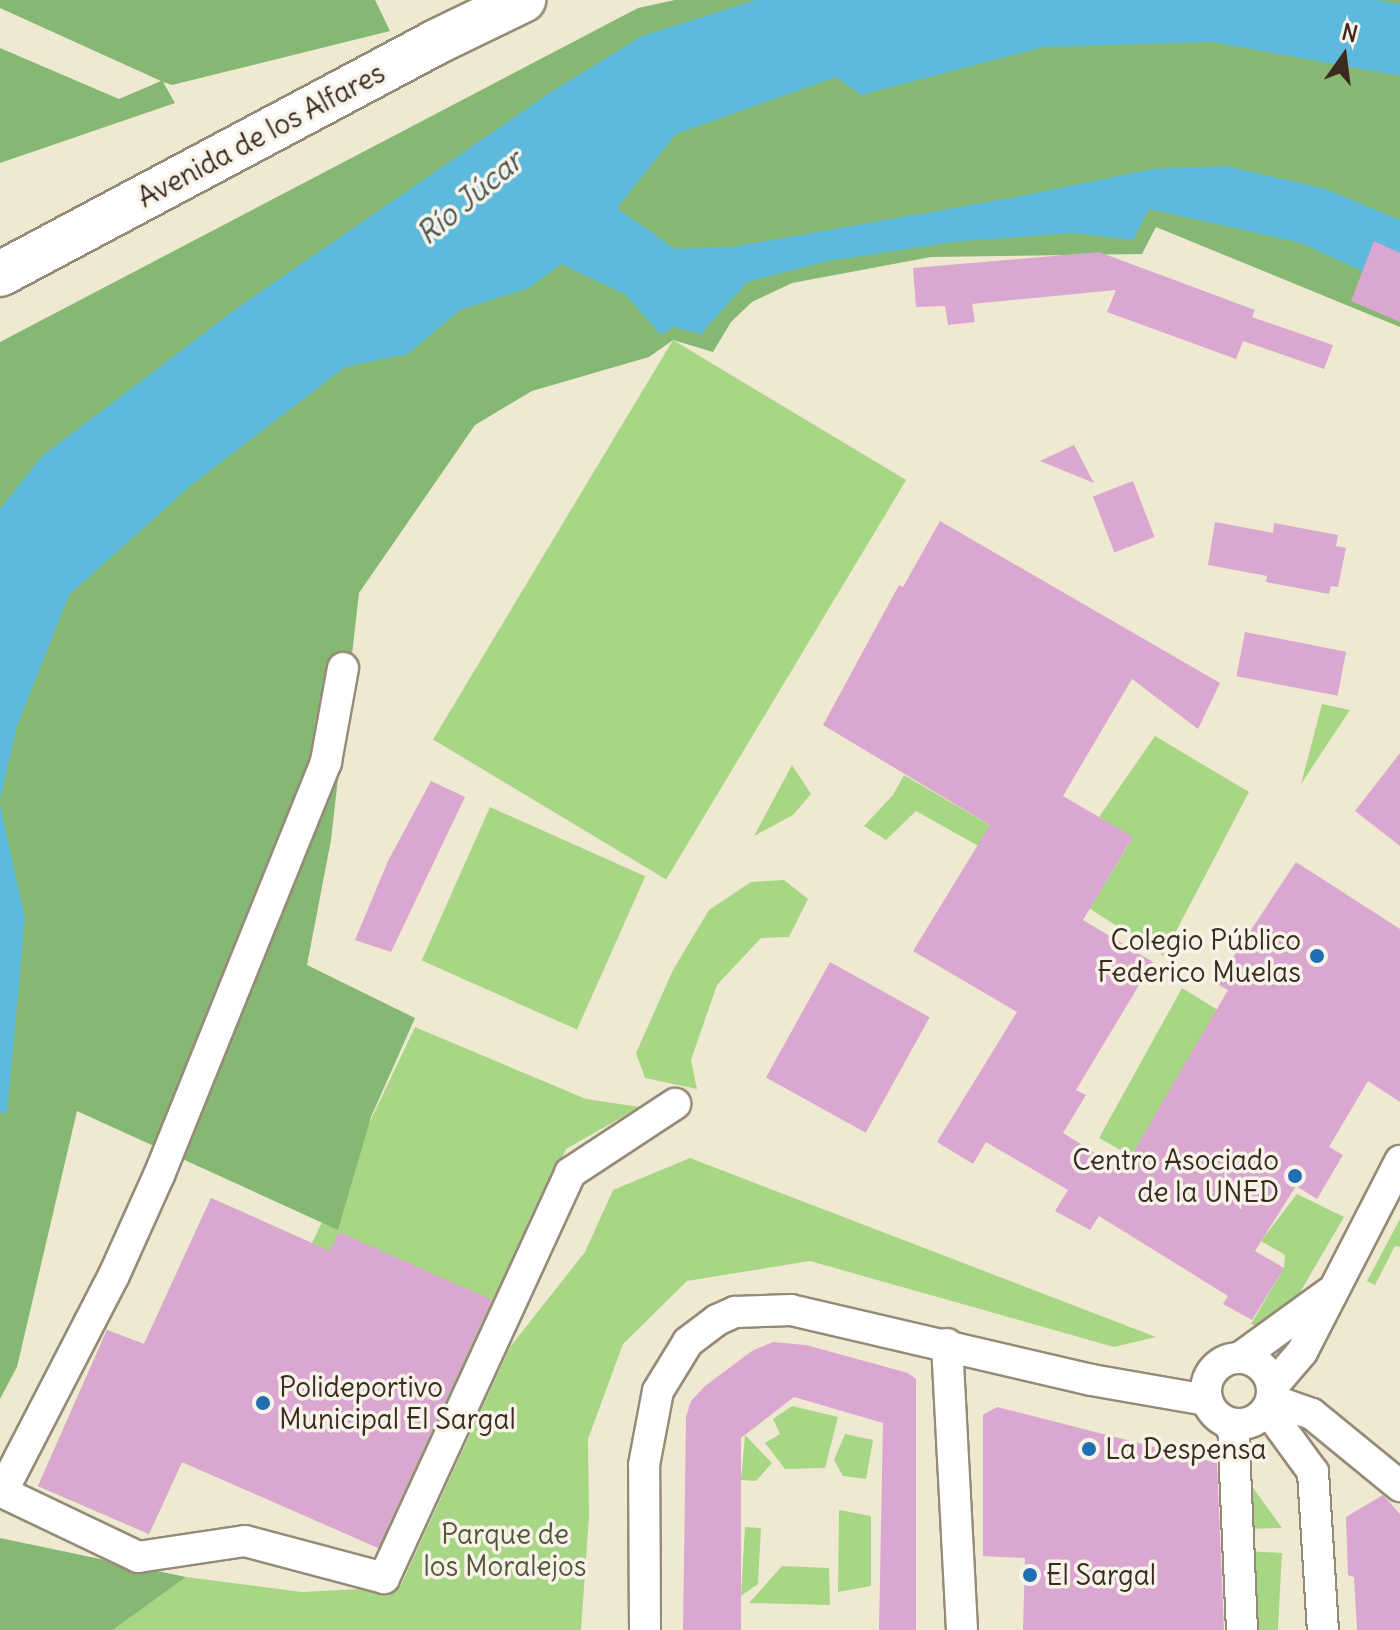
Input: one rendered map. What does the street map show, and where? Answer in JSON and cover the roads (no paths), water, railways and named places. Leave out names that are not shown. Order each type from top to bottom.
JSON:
[{"type":"street","name":"Avenida de los Alfares","points":[[0,274],[436,42],[523,0]]},
{"type":"street","points":[[343,668],[326,762],[260,930],[114,1275],[2,1492],[138,1557],[245,1541],[384,1578],[570,1173],[675,1104]]},
{"type":"street","points":[[1334,1289],[1241,1357],[1226,1360],[1211,1372],[1205,1390],[1216,1416],[1233,1424],[1253,1422],[1302,1352],[1400,1161]]},
{"type":"street","points":[[645,1630],[646,1442],[658,1391],[688,1342],[717,1320],[735,1312],[766,1309],[808,1313],[1092,1380],[1207,1400]]},
{"type":"street","points":[[947,1344],[962,1630]]},
{"type":"street","points":[[1241,1357],[1265,1370],[1270,1398],[1313,1472],[1323,1630]]},
{"type":"street","points":[[1270,1398],[1312,1414],[1400,1486]]},
{"type":"street","points":[[1233,1424],[1242,1630]]},
{"type":"water","name":"Río Júcar","points":[[756,0],[1376,0],[1400,4],[1400,76],[1212,42],[1044,47],[861,95],[836,77],[676,134],[617,208],[675,249],[732,247],[1016,197],[1152,169],[1226,166],[1326,189],[1400,220],[1400,253],[1362,271],[1301,243],[1149,209],[1133,240],[1072,233],[953,242],[828,261],[747,282],[701,334],[673,327],[661,335],[626,295],[561,264],[529,288],[460,310],[408,354],[345,367],[189,487],[69,595],[17,726],[0,799],[0,509],[42,456],[240,306],[551,92],[642,36]]},
{"type":"water","points":[[0,805],[25,918],[7,1114],[0,1112]]},
{"type":"place","name":"Colegio Público Federico Muelas","points":[[1317,956]]},
{"type":"place","name":"Centro Asociado de la UNED","points":[[1295,1176]]},
{"type":"place","name":"Polideportivo Municipal El Sargal","points":[[263,1403]]},
{"type":"place","name":"La Despensa","points":[[1089,1449]]},
{"type":"place","name":"El Sargal","points":[[1030,1575]]},
{"type":"park label","name":"Parque de los Moralejos","points":[[505,1550]]}]
